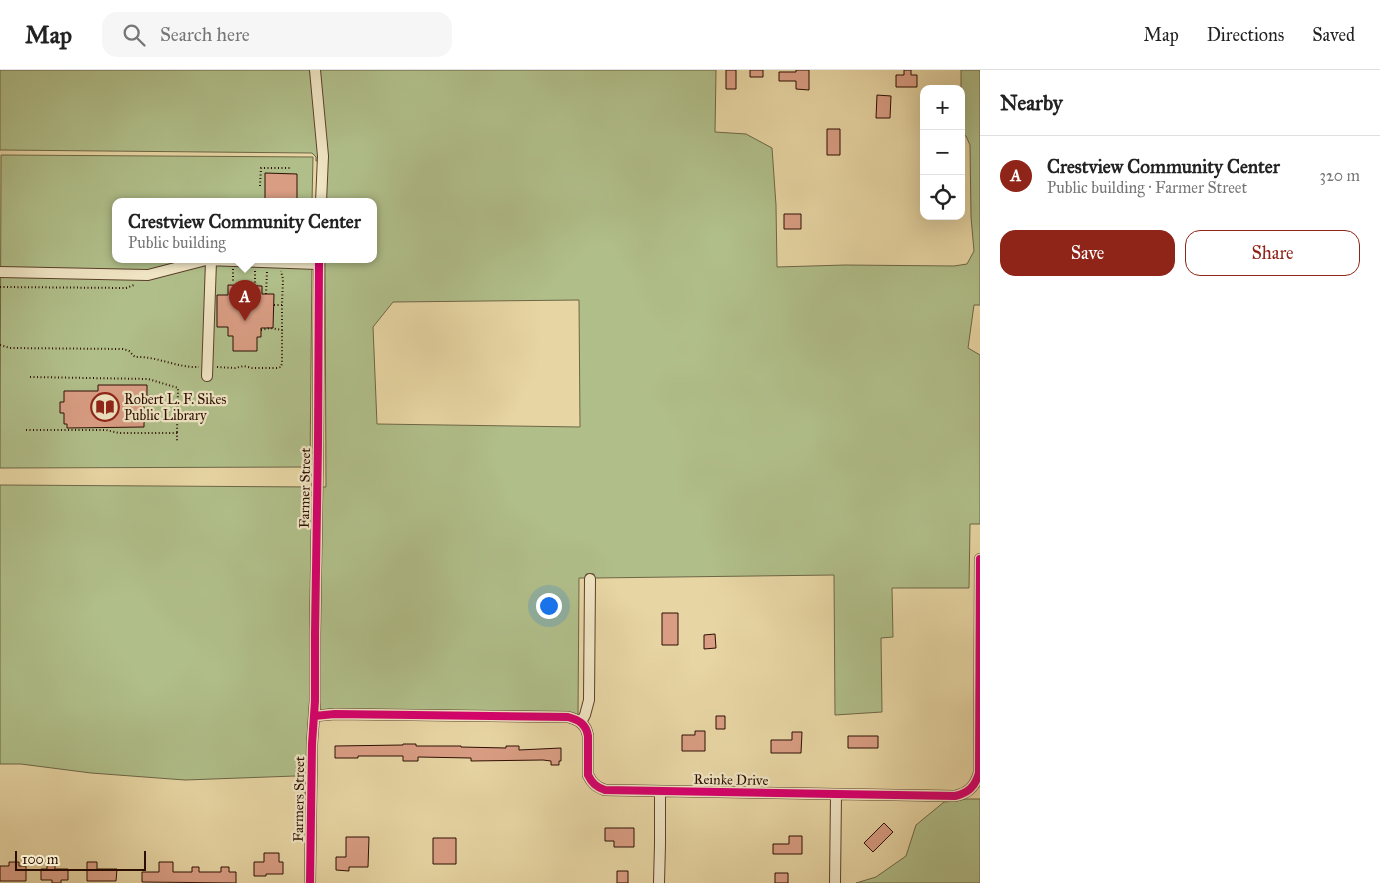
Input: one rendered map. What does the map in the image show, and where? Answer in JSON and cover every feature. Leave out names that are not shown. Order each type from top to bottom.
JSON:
[{"type":"street","points":[[315,70],[324,156],[321,198]]},
{"type":"street","points":[[0,272],[148,275],[194,263]]},
{"type":"street","points":[[208,376],[211,263]]},
{"type":"street","name":"Farmer Street","points":[[314,716],[318,444],[318,263]]},
{"type":"street","name":"Reinke Drive","points":[[581,722],[587,730],[588,736],[588,775],[596,787],[604,790],[949,797],[964,794],[977,780],[978,773],[980,559]]},
{"type":"street","points":[[314,716],[335,714],[568,717],[581,722],[586,715],[589,700],[590,579]]},
{"type":"street","name":"Farmers Street","points":[[310,883],[314,716]]},
{"type":"street","points":[[659,883],[660,792]]},
{"type":"street","points":[[835,883],[836,794]]},
{"type":"path","points":[[260,186],[261,168],[292,168]]},
{"type":"path","points":[[266,268],[266,294]]},
{"type":"path","points":[[0,345],[10,348],[123,349],[129,351],[135,357],[150,357],[182,366],[198,368],[203,363],[212,363],[215,367],[220,368],[244,366],[252,368],[278,368],[282,363],[283,279],[281,268]]},
{"type":"path","points":[[274,305],[282,305]]},
{"type":"path","points":[[261,330],[270,328],[282,330]]},
{"type":"path","points":[[30,377],[148,379],[176,386],[178,388],[177,441]]},
{"type":"path","points":[[26,430],[106,430],[119,433],[177,433]]},
{"type":"green space","points":[[0,70],[310,70],[319,161],[316,161],[316,157],[312,153],[0,150]]},
{"type":"green space","points":[[320,70],[716,70],[715,132],[746,134],[772,148],[776,205],[777,267],[845,265],[954,266],[967,264],[974,251],[971,217],[970,145],[965,136],[965,85],[961,85],[961,70],[980,70],[980,305],[974,305],[968,348],[980,355],[980,524],[970,524],[969,588],[892,588],[893,637],[881,638],[882,712],[835,715],[834,575],[594,578],[594,574],[586,574],[585,578],[579,578],[578,715],[568,712],[318,710],[322,487],[326,487],[325,263],[377,263],[377,198],[326,198]],"holes":[[[579,300],[580,427],[377,424],[373,327],[393,302]]]},
{"type":"green space","points":[[1,155],[313,157],[312,198],[112,198],[112,263],[312,263],[310,467],[0,468]]},
{"type":"green space","points":[[0,485],[313,487],[307,794],[305,794],[295,776],[185,780],[91,773],[21,764],[0,764]]},
{"type":"green space","points":[[980,799],[980,883],[856,883],[876,877],[906,856],[916,825],[944,802]]},
{"type":"building","points":[[726,70],[736,70],[736,89],[726,89]]},
{"type":"building","points":[[750,70],[763,70],[763,77],[750,77]]},
{"type":"building","points":[[796,70],[809,70],[809,90],[796,89],[796,81],[779,81],[779,72],[796,72]]},
{"type":"building","points":[[904,70],[911,70],[911,75],[917,75],[917,87],[896,87],[896,75],[904,75]]},
{"type":"building","points":[[877,95],[891,96],[890,118],[876,118]]},
{"type":"building","points":[[827,129],[840,129],[840,155],[827,155]]},
{"type":"building","points":[[265,173],[297,174],[297,198],[265,198]]},
{"type":"building","points":[[784,214],[801,214],[801,229],[784,229]]},
{"type":"building","points":[[228,285],[262,286],[262,294],[274,294],[273,328],[261,328],[261,337],[257,337],[257,351],[233,351],[233,336],[228,336],[228,327],[217,327],[217,295],[228,295]]},
{"type":"building","points":[[98,385],[147,385],[147,401],[144,401],[144,427],[67,428],[67,424],[64,424],[64,413],[60,413],[60,402],[64,402],[64,391],[98,391]]},
{"type":"building","points":[[662,613],[678,613],[678,645],[662,645]]},
{"type":"building","points":[[715,634],[716,648],[704,649],[704,635]]},
{"type":"building","points":[[716,716],[725,716],[725,729],[716,729]]},
{"type":"building","points":[[695,731],[705,731],[705,751],[682,751],[682,735],[695,735]]},
{"type":"building","points":[[792,732],[802,732],[801,753],[771,753],[771,740],[792,740]]},
{"type":"building","points":[[848,736],[878,736],[878,748],[848,748]]},
{"type":"building","points":[[403,744],[506,748],[506,746],[519,746],[519,750],[561,748],[561,761],[559,761],[559,765],[551,765],[551,761],[543,760],[471,761],[471,758],[418,757],[418,761],[403,761],[403,756],[335,758],[335,746]]},
{"type":"building","points":[[884,823],[893,832],[873,852],[864,843]]},
{"type":"building","points":[[605,828],[634,828],[634,847],[614,847],[614,841],[605,841]]},
{"type":"building","points":[[789,836],[802,836],[802,854],[773,854],[773,844],[789,844]]},
{"type":"building","points":[[346,837],[369,837],[368,867],[349,867],[349,871],[336,870],[336,857],[346,857]]},
{"type":"building","points":[[433,838],[456,838],[456,864],[433,864]]},
{"type":"building","points":[[264,853],[279,853],[279,862],[283,862],[283,874],[254,876],[254,862],[264,862]]},
{"type":"building","points":[[9,862],[19,862],[19,866],[26,866],[26,881],[0,881],[0,866],[9,866]]},
{"type":"building","points":[[87,862],[97,862],[97,869],[117,869],[116,881],[87,881]]},
{"type":"building","points":[[159,862],[173,862],[173,872],[192,872],[192,867],[199,867],[199,872],[221,872],[221,867],[229,867],[229,872],[236,872],[236,883],[142,882],[142,872],[159,872]]},
{"type":"building","points":[[47,864],[55,864],[55,869],[68,869],[68,880],[61,880],[61,883],[52,883],[52,880],[41,880],[41,869],[47,869]]},
{"type":"building","points":[[617,871],[628,871],[628,883],[617,883]]},
{"type":"building","points":[[775,873],[788,873],[788,883],[775,883]]},
{"type":"cycle path","points":[[310,883],[312,744],[315,701],[319,263]]},
{"type":"cycle path","points":[[314,716],[335,714],[568,717],[579,721],[586,728],[588,736],[588,775],[599,788],[605,790],[955,796],[970,789],[979,773],[980,559]]},
{"type":"place","name":"Crestview Community Center","points":[[245,321]]},
{"type":"place","name":"Robert L. F. Sikes Public Library","points":[[105,407]]}]
